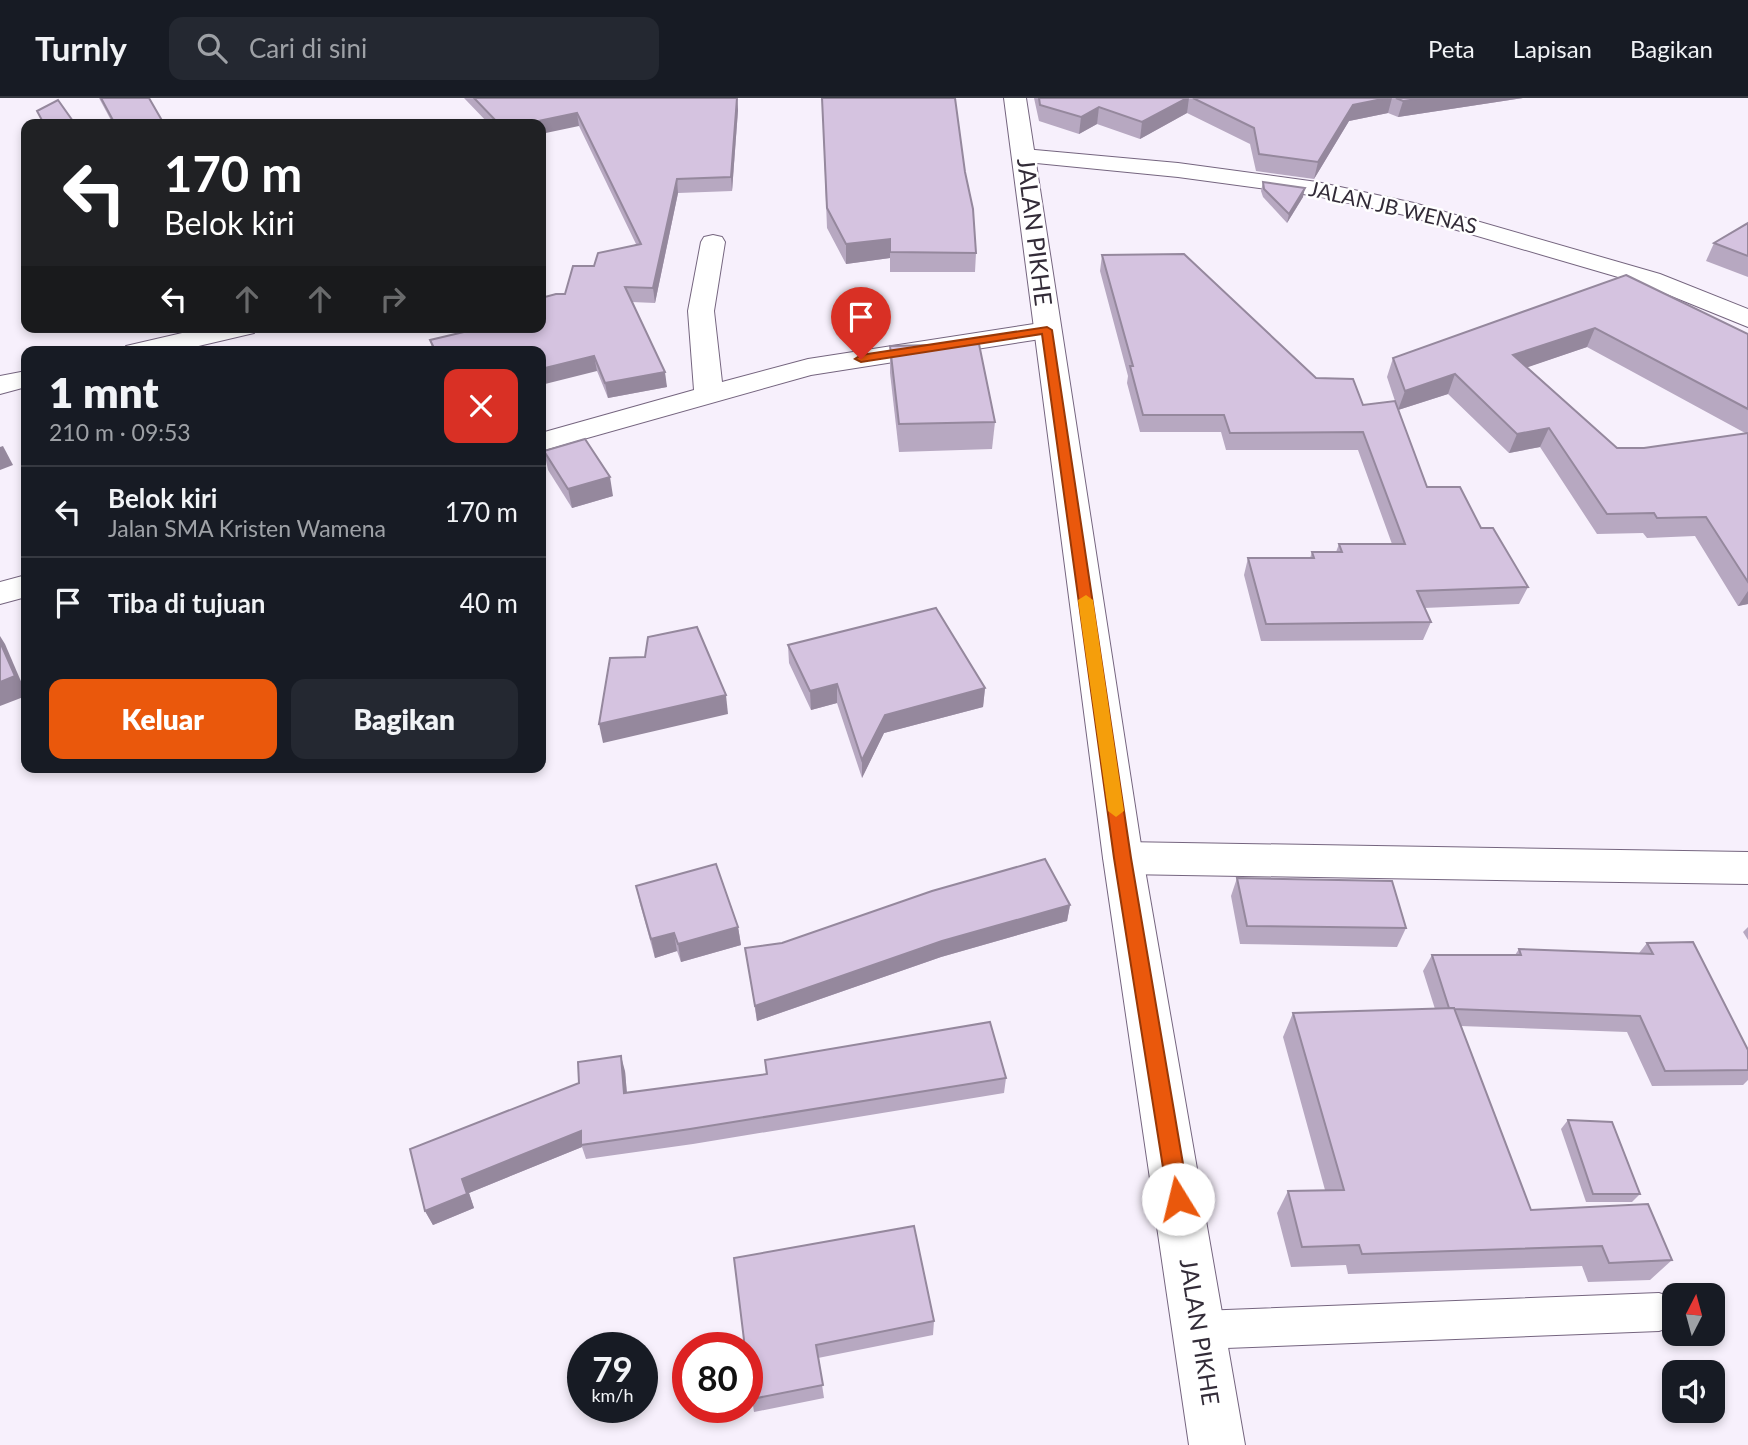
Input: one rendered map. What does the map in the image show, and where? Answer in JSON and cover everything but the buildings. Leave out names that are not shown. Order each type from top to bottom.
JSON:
[{"type":"main road","name":"JALAN PIKHE","points":[[1015,98],[1123,858],[1217,1445]]},
{"type":"main road","name":"JALAN JB WENAS","points":[[1024,148],[1305,172],[1393,190],[1658,265],[1748,300]]},
{"type":"main road","name":"JALAN JB WENAS","points":[[1024,148],[1317,188],[1414,210],[1651,279],[1748,320]]},
{"type":"main road","points":[[709,395],[701,311],[713,242]]},
{"type":"main road","points":[[546,441],[808,367],[1047,330]]},
{"type":"main road","points":[[147,346],[168,335],[187,333]]},
{"type":"main road","points":[[0,385],[21,380]]},
{"type":"main road","points":[[0,593],[21,587]]},
{"type":"main road","points":[[1123,858],[1748,868]]},
{"type":"lane","points":[[1200,1330],[1659,1312]]},
{"type":"slow traffic","points":[[1086,600],[1116,811]]},
{"type":"route","points":[[861,359],[1047,330],[1123,858],[1178,1199]]}]
